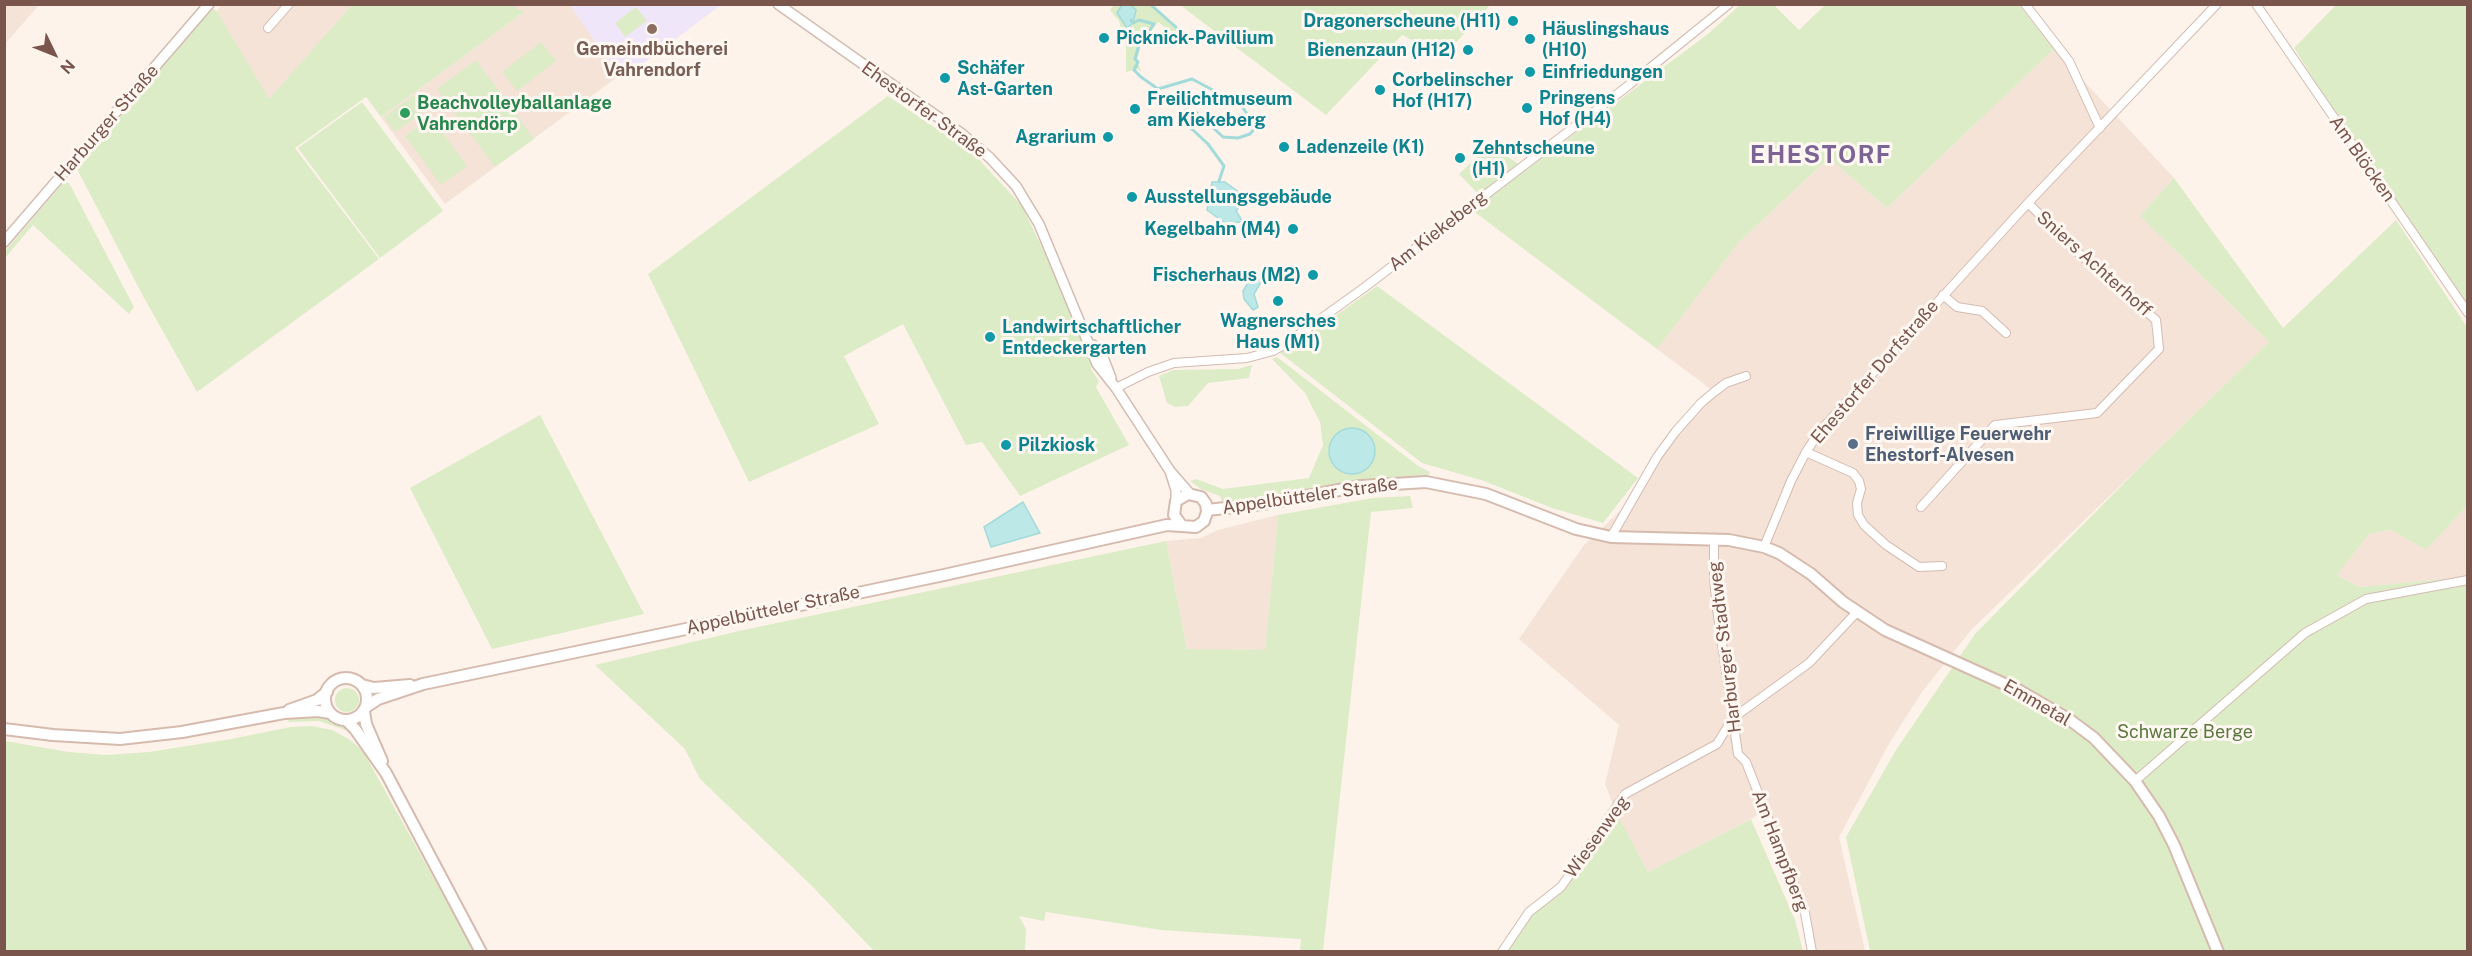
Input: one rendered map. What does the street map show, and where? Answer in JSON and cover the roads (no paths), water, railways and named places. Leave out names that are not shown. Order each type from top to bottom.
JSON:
[{"type":"main road","name":"Appelbütteler Straße","points":[[1208,510],[1263,504],[1361,486],[1426,483],[1486,494],[1576,529],[1611,537],[1641,540],[1714,539],[1764,547]]},
{"type":"main road","points":[[1190,494],[1202,498],[1208,510],[1205,519],[1198,526],[1189,528],[1182,526],[1175,519],[1175,504],[1183,495],[1190,494]]},
{"type":"main road","name":"Appelbütteler Straße","points":[[1124,536],[1164,517],[1175,504]]},
{"type":"main road","name":"Appelbütteler Straße","points":[[365,709],[378,699],[423,684],[1167,525],[1182,526]]},
{"type":"main road","name":"Emmetal","points":[[1764,547],[1811,574],[1857,612],[1899,638],[1999,681],[2044,704],[2094,738],[2135,781],[2159,816],[2174,845],[2218,951]]},
{"type":"main road","points":[[284,713],[317,700],[333,683],[344,678],[362,685],[367,695],[366,724],[386,772],[481,951]]},
{"type":"main road","name":"Appelbütteler Straße","points":[[362,685],[374,688],[423,684]]},
{"type":"main road","points":[[327,692],[326,703],[330,713],[336,718],[346,720],[356,718],[365,709]]},
{"type":"main road","points":[[4,729],[120,739],[182,732],[284,713],[318,711],[330,713]]},
{"type":"main road","points":[[346,720],[386,772]]},
{"type":"street","name":"Harburger Straße","points":[[4,242],[209,4]]},
{"type":"street","points":[[268,28],[289,4]]},
{"type":"street","name":"Ehestorfer Straße","points":[[778,4],[962,134],[1004,171],[1028,204],[1039,224],[1097,364],[1116,388],[1170,471],[1190,494]]},
{"type":"street","name":"Am Kiekeberg","points":[[1116,388],[1148,372],[1174,363],[1247,358],[1274,351],[1287,343],[1365,287],[1629,86],[1729,4]]},
{"type":"street","points":[[2025,4],[2069,61],[2100,128]]},
{"type":"street","name":"Ehestorfer Dorfstraße","points":[[1764,547],[1806,452],[1820,431],[2028,203],[2217,4]]},
{"type":"street","name":"Am Blöcken","points":[[2256,4],[2468,313]]},
{"type":"street","name":"Sniers Achterhoff","points":[[1921,507],[1995,425],[2097,413],[2159,349],[2156,320],[2075,250],[2028,203]]},
{"type":"street","name":"Ehestorfer Dorfstraße","points":[[1943,295],[1957,307],[1982,311],[2006,333]]},
{"type":"street","points":[[1611,537],[1657,457],[1676,431],[1714,392],[1726,383],[1746,376]]},
{"type":"street","points":[[1806,452],[1853,473],[1861,489],[1857,503],[1858,515],[1864,525],[1886,545],[1919,567],[1942,566]]},
{"type":"street","name":"Ehestorfer Straße","points":[[1170,471],[1176,490],[1175,504]]},
{"type":"street","name":"Harburger Stadtweg","points":[[1714,539],[1714,578],[1738,754]]},
{"type":"street","points":[[2135,781],[2305,633],[2366,599],[2468,580]]},
{"type":"street","points":[[1733,718],[1809,663],[1857,612]]},
{"type":"street","name":"Wiesenweg","points":[[1502,951],[1529,912],[1561,887],[1625,794],[1717,744],[1733,718]]},
{"type":"street","name":"Am Hampfberg","points":[[1738,754],[1746,762],[1805,913],[1812,951]]},
{"type":"water","points":[[1122,5],[1131,5],[1136,10],[1133,23],[1127,28],[1117,13]]},
{"type":"water","points":[[1212,182],[1225,182],[1243,195],[1245,199],[1236,211],[1243,222],[1225,223],[1207,210]]},
{"type":"water","points":[[1260,276],[1261,282],[1254,294],[1258,307],[1253,310],[1244,299],[1243,291],[1248,283]]},
{"type":"water","points":[[1352,428],[1368,435],[1375,451],[1368,467],[1352,474],[1336,467],[1329,451],[1336,435]]},
{"type":"water","points":[[1023,502],[1040,533],[991,547],[984,527]]},
{"type":"waterway","points":[[1150,4],[1178,29]]},
{"type":"waterway","points":[[1131,20],[1133,23],[1139,20],[1154,24],[1139,45],[1135,59],[1138,62],[1134,70],[1141,77],[1158,89],[1192,79],[1241,105],[1256,127],[1250,134],[1238,138],[1223,137],[1195,111],[1186,110],[1179,117],[1208,144],[1224,166],[1219,181]]},
{"type":"place","name":"Dragonerscheune (H11)","points":[[1513,21]]},
{"type":"place","name":"Gemeindbücherei Vahrendorf","points":[[652,29]]},
{"type":"place","name":"Picknick-Pavillium","points":[[1104,38]]},
{"type":"place","name":"Häuslingshaus (H10)","points":[[1530,39]]},
{"type":"place","name":"Bienenzaun (H12)","points":[[1468,50]]},
{"type":"place","name":"Einfriedungen","points":[[1530,72]]},
{"type":"place","name":"Schäfer Ast-Garten","points":[[945,78]]},
{"type":"place","name":"Corbelinscher Hof (H17)","points":[[1380,90]]},
{"type":"place","name":"Pringens Hof (H4)","points":[[1527,108]]},
{"type":"place","name":"Freilichtmuseum am Kiekeberg","points":[[1135,109]]},
{"type":"place","name":"Beachvolleyballanlage Vahrendörp","points":[[405,113]]},
{"type":"place","name":"Agrarium","points":[[1108,137]]},
{"type":"place","name":"Ladenzeile (K1)","points":[[1284,147]]},
{"type":"place","name":"Zehntscheune (H1)","points":[[1460,158]]},
{"type":"place","name":"Ausstellungsgebäude","points":[[1132,197]]},
{"type":"place","name":"Kegelbahn (M4)","points":[[1293,229]]},
{"type":"place","name":"Fischerhaus (M2)","points":[[1313,275]]},
{"type":"place","name":"Wagnersches Haus (M1)","points":[[1278,301]]},
{"type":"place","name":"Landwirtschaftlicher Entdeckergarten","points":[[990,337]]},
{"type":"place","name":"Freiwillige Feuerwehr Ehestorf-Alvesen","points":[[1853,444]]},
{"type":"place","name":"Pilzkiosk","points":[[1006,445]]},
{"type":"district","name":"EHESTORF","points":[[1821,156]]},
{"type":"park label","name":"Schwarze Berge","points":[[2185,732]]}]
